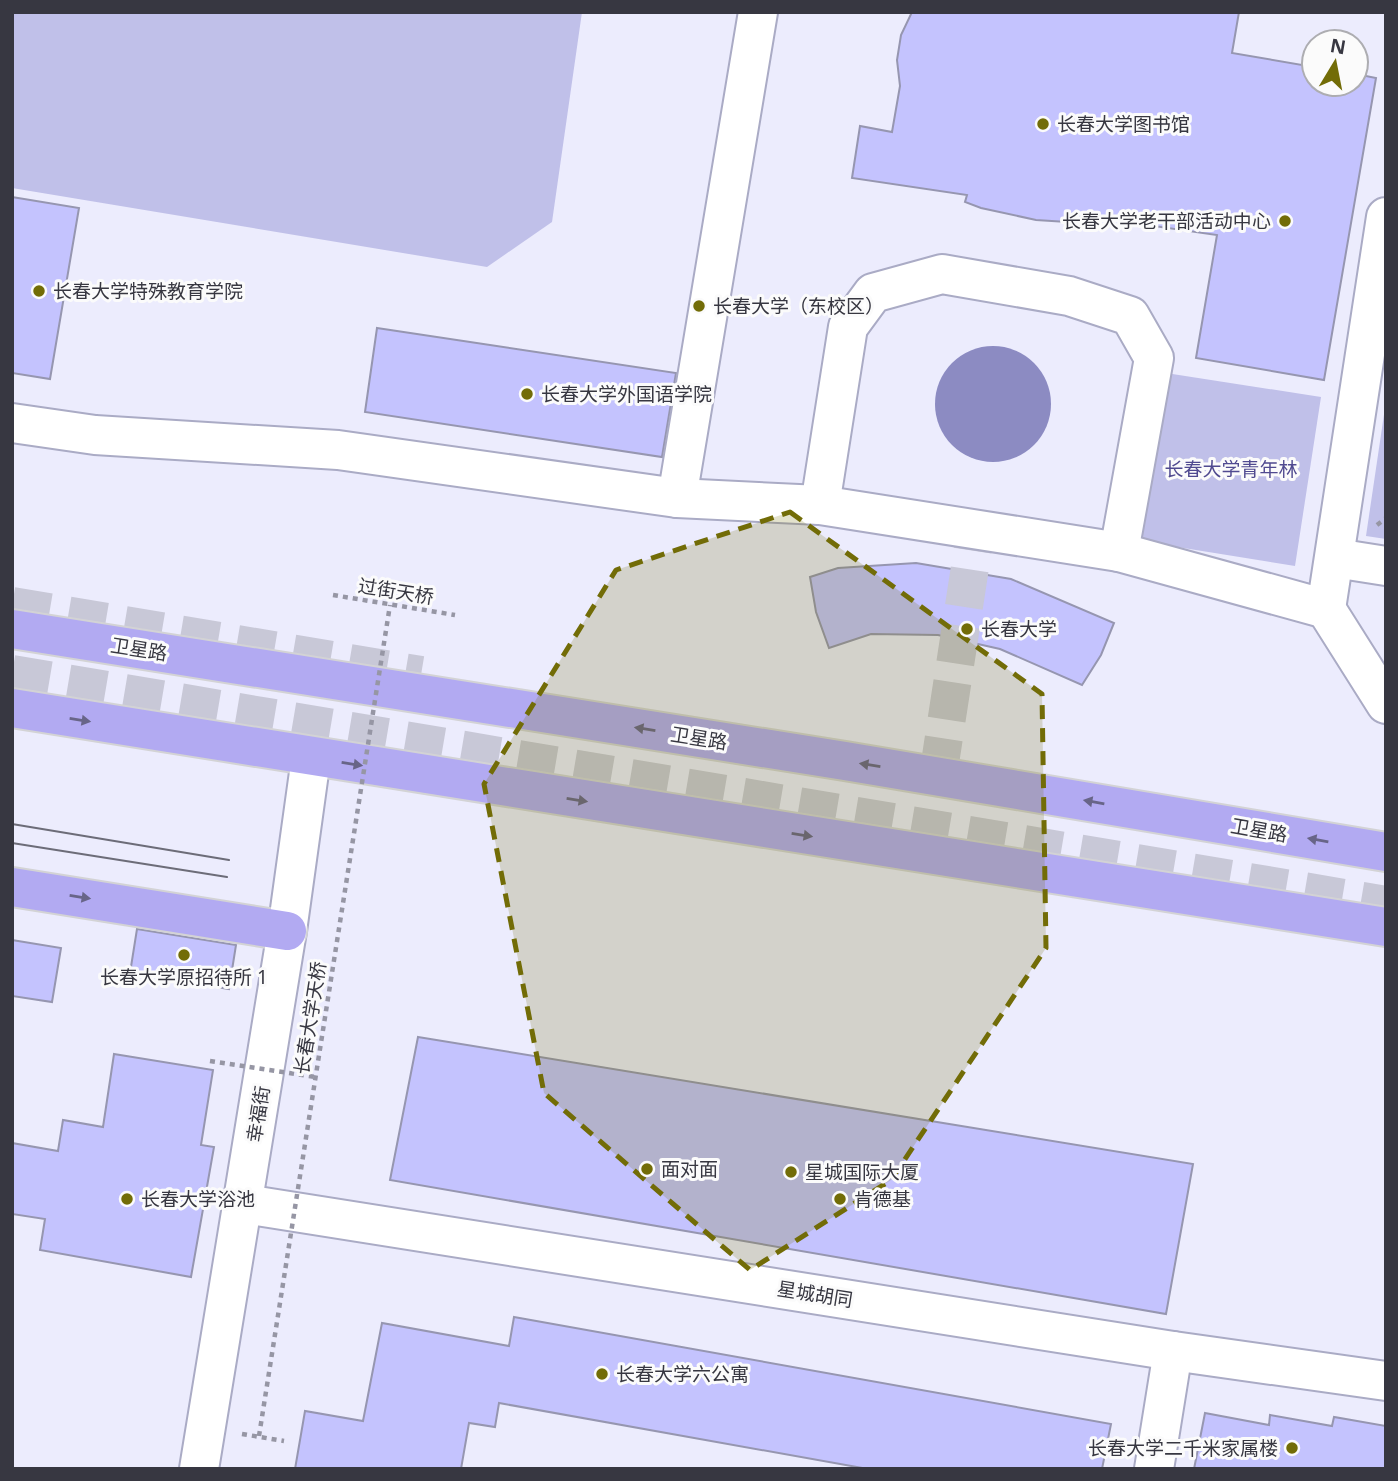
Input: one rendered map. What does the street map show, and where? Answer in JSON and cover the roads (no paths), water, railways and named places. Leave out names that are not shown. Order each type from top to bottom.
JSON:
[{"type":"main road","name":"卫星路","points":[[12,629],[898,769],[1386,852]]},
{"type":"main road","points":[[12,708],[311,758],[1386,927]]},
{"type":"main road","points":[[12,887],[287,931]]},
{"type":"street","points":[[677,498],[758,12]]},
{"type":"street","points":[[1386,217],[1326,609],[1386,704]]},
{"type":"street","points":[[820,505],[848,327],[873,293],[942,274],[1069,296],[1130,316],[1154,358],[1119,552]]},
{"type":"street","points":[[12,423],[95,435],[338,450],[677,498],[820,505],[1119,552],[1326,609]]},
{"type":"street","points":[[1335,558],[1386,566]]},
{"type":"street","name":"幸福街","points":[[200,1469],[287,931],[311,758]]},
{"type":"street","name":"星城胡同","points":[[244,1204],[1173,1351],[1386,1381]]},
{"type":"street","points":[[1154,1469],[1173,1351]]},
{"type":"tunnel","points":[[938,776],[976,528]]},
{"type":"tunnel","points":[[12,606],[421,675]]},
{"type":"tunnel","points":[[12,674],[1386,905]]},
{"type":"tram line","points":[[12,824],[229,860]]},
{"type":"tram line","points":[[12,843],[227,877]]},
{"type":"place","name":"长春大学图书馆","points":[[1043,124]]},
{"type":"place","name":"长春大学老干部活动中心","points":[[1285,221]]},
{"type":"place","name":"长春大学特殊教育学院","points":[[39,291]]},
{"type":"place","name":"长春大学（东校区）","points":[[699,306]]},
{"type":"place","name":"长春大学外国语学院","points":[[527,394]]},
{"type":"place","name":"长春大学","points":[[967,629]]},
{"type":"place","name":"长春大学原招待所 1","points":[[184,955]]},
{"type":"place","name":"面对面","points":[[647,1169]]},
{"type":"place","name":"星城国际大厦","points":[[791,1172]]},
{"type":"place","name":"长春大学浴池","points":[[127,1199]]},
{"type":"place","name":"肯德基","points":[[840,1199]]},
{"type":"place","name":"长春大学六公寓","points":[[602,1374]]},
{"type":"place","name":"长春大学二千米家属楼","points":[[1292,1448]]},
{"type":"park label","name":"长春大学青年林","points":[[1231,469]]}]
